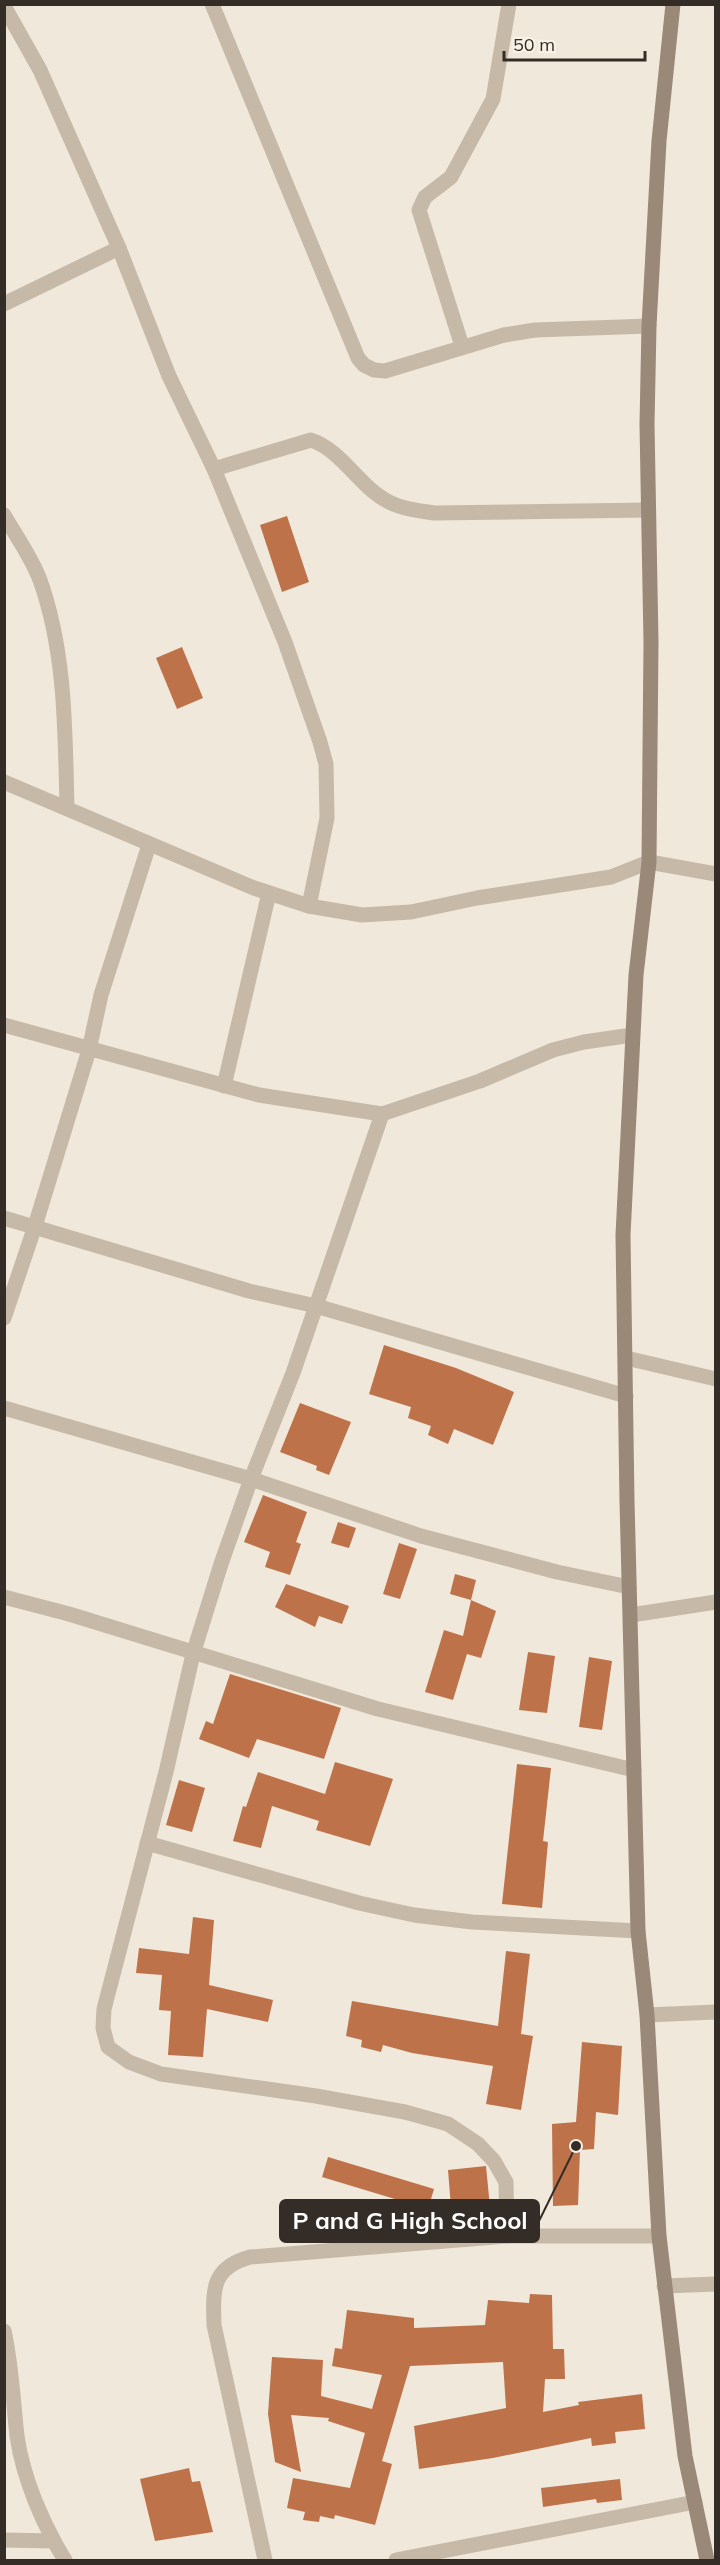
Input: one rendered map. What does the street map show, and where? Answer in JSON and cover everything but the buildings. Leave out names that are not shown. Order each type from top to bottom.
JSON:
[{"type":"street","points":[[212,4],[358,358],[364,365],[385,371],[462,346],[535,330],[649,326]]},
{"type":"street","points":[[462,346],[419,210],[425,197],[451,177],[493,99],[509,4]]},
{"type":"street","points":[[673,4],[659,141],[649,326],[649,862],[632,1035],[623,1234],[638,1931],[647,2015],[664,2286],[686,2456],[707,2560]]},
{"type":"street","points":[[4,6],[40,70],[119,248],[169,376],[214,469],[285,642],[326,764],[327,818],[309,906]]},
{"type":"street","points":[[4,304],[119,248]]},
{"type":"street","points":[[214,469],[311,440],[329,450],[376,494],[390,503],[414,510],[435,513],[648,510]]},
{"type":"street","points":[[4,515],[39,578],[52,626],[65,710],[67,808]]},
{"type":"street","points":[[4,782],[149,845],[269,893],[309,906],[362,915],[403,913],[477,898],[611,877],[649,862],[716,874]]},
{"type":"street","points":[[4,1318],[89,1050],[101,995],[149,845]]},
{"type":"street","points":[[224,1086],[269,893]]},
{"type":"street","points":[[4,1025],[268,1097],[382,1114],[480,1081],[553,1050],[584,1042],[632,1035]]},
{"type":"street","points":[[382,1114],[293,1373],[251,1479],[194,1653],[104,2009],[103,2028],[108,2047],[129,2062],[161,2074],[327,2098],[405,2112],[447,2124],[478,2144],[494,2161],[506,2182],[507,2235]]},
{"type":"street","points":[[4,1218],[249,1291],[316,1306],[626,1396]]},
{"type":"street","points":[[626,1358],[716,1379]]},
{"type":"street","points":[[4,1408],[251,1479],[421,1536],[557,1572],[629,1587]]},
{"type":"street","points":[[4,1597],[69,1614],[378,1709],[634,1770]]},
{"type":"street","points":[[631,1615],[716,1602]]},
{"type":"street","points":[[147,1843],[359,1903],[414,1915],[472,1922],[638,1931]]},
{"type":"street","points":[[647,2015],[716,2012]]},
{"type":"street","points":[[265,2560],[214,2325],[213,2293],[219,2275],[234,2262],[250,2257],[507,2235],[659,2235]]},
{"type":"street","points":[[664,2286],[716,2284]]},
{"type":"street","points":[[4,2331],[12,2368],[20,2450],[53,2541],[65,2560]]},
{"type":"street","points":[[4,2449],[20,2450]]},
{"type":"street","points":[[396,2560],[695,2502]]},
{"type":"street","points":[[4,2540],[53,2541]]},
{"type":"place","name":"P and G High School","points":[[576,2146]]}]
